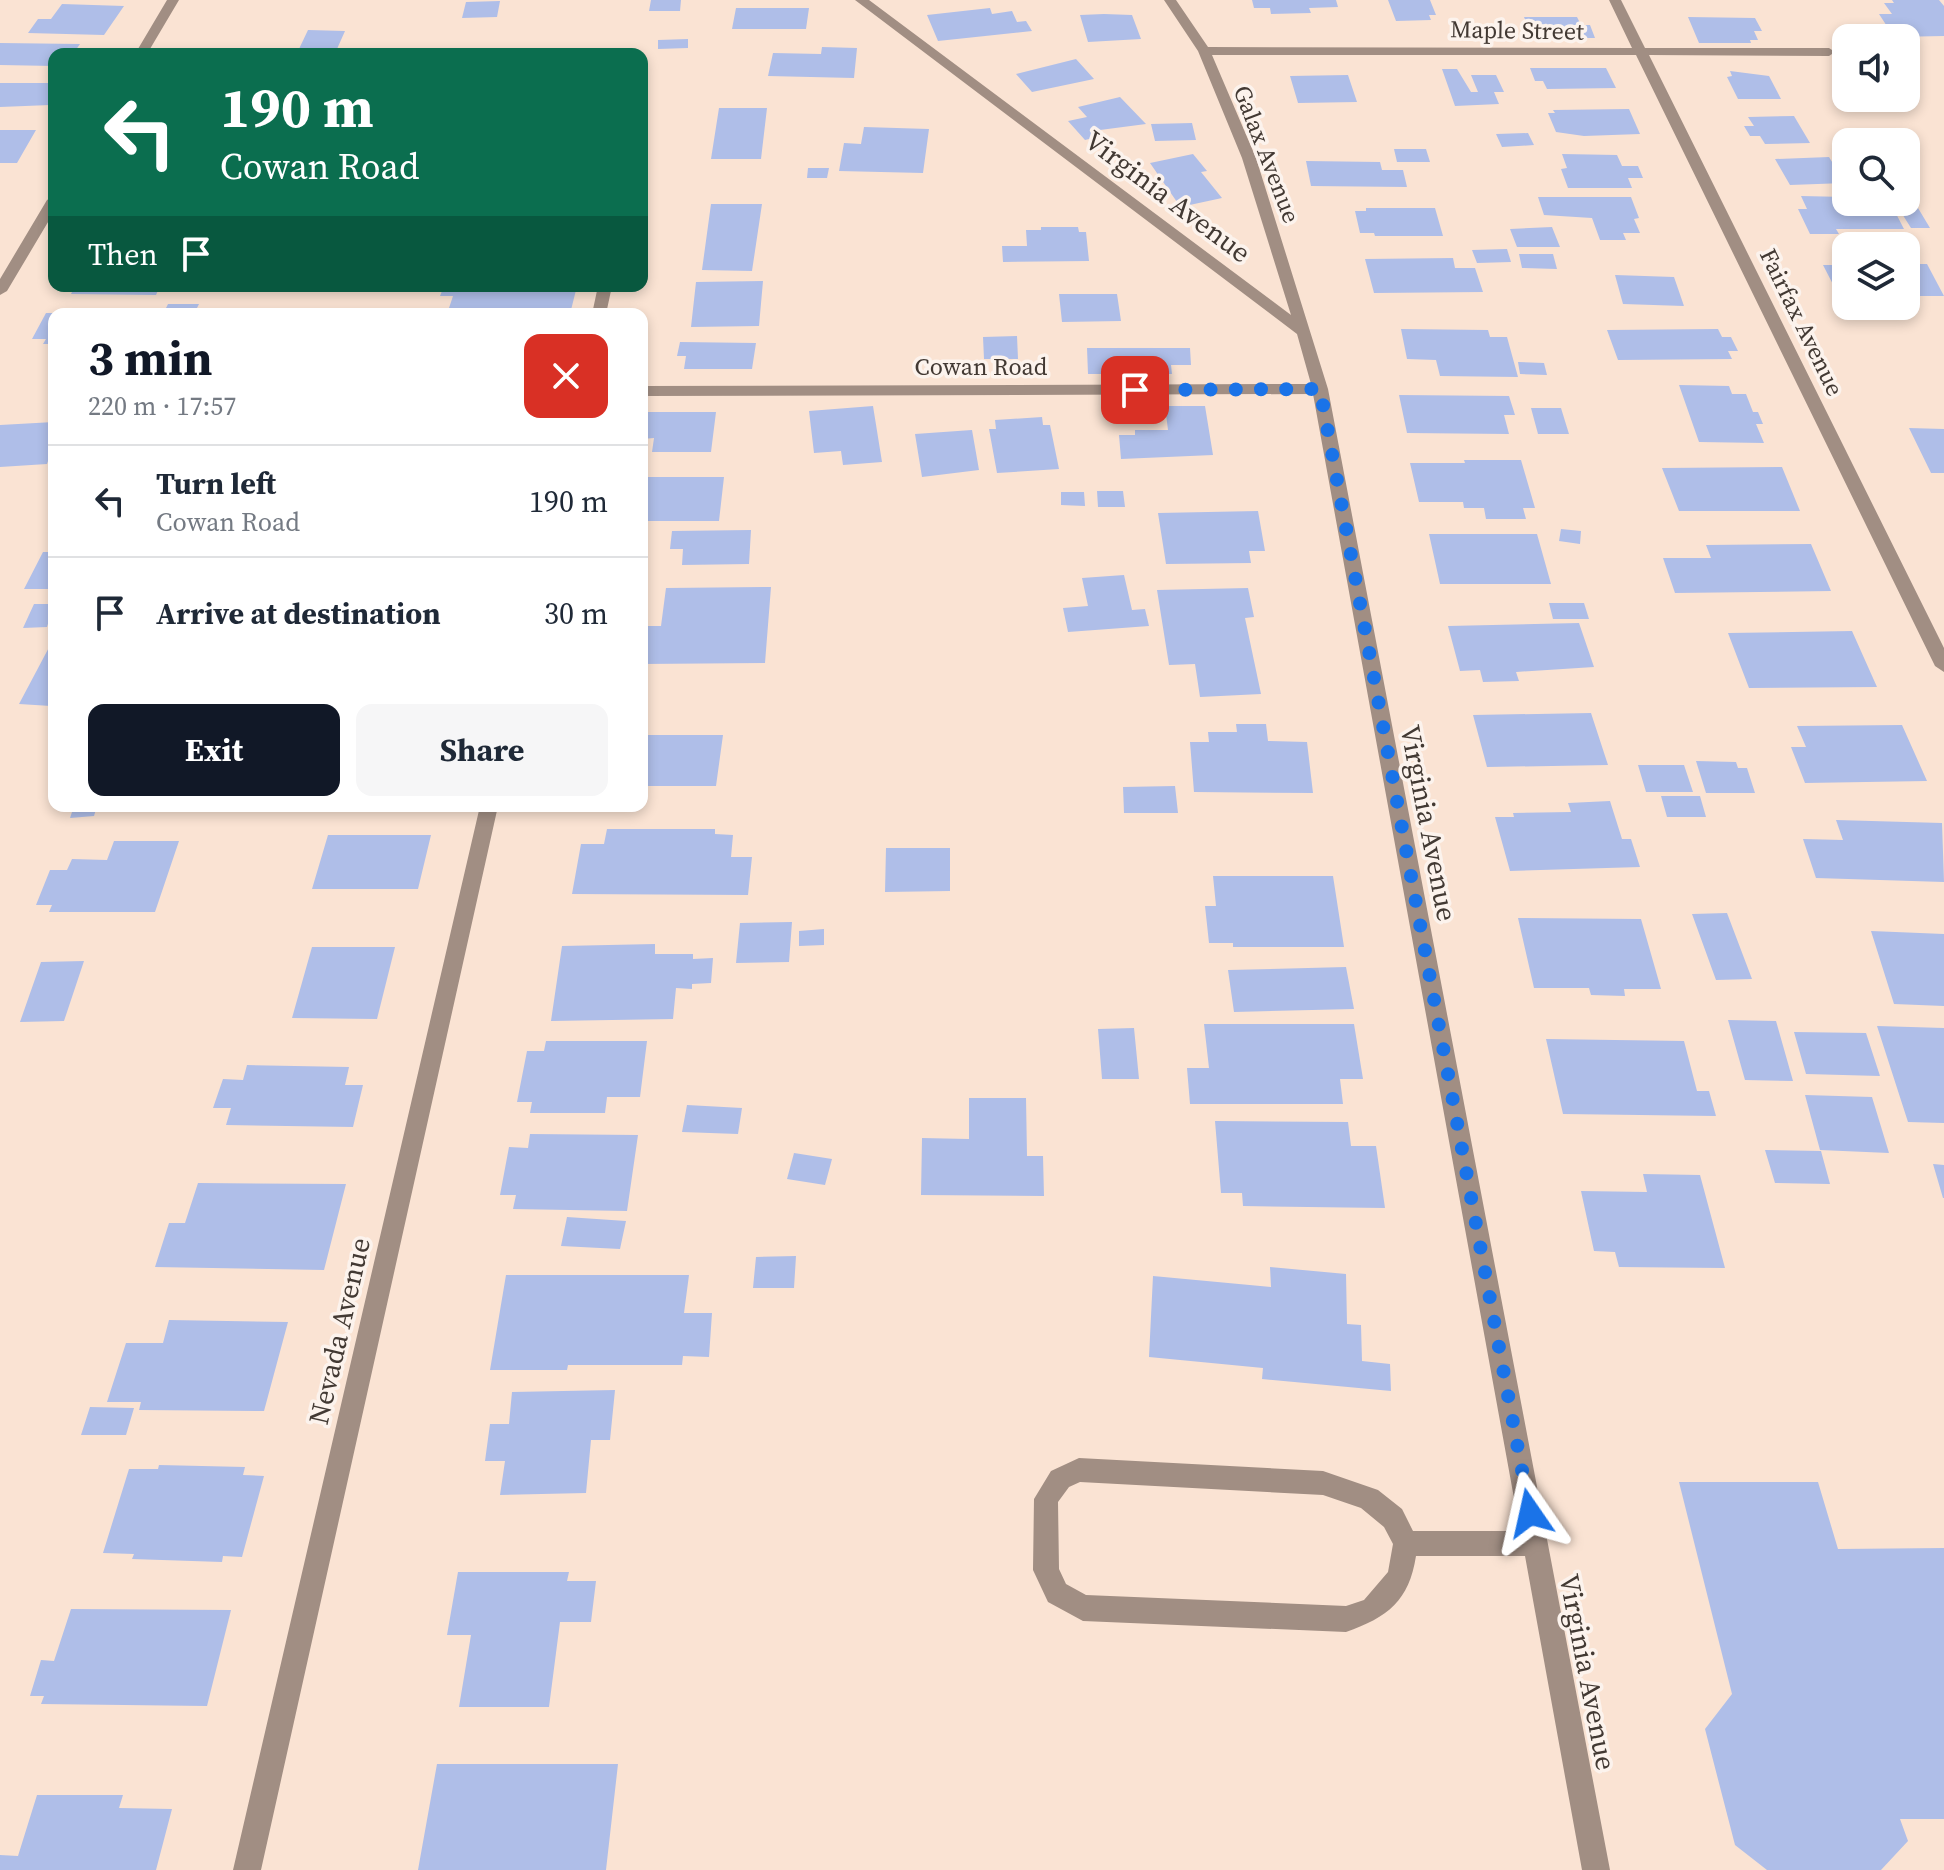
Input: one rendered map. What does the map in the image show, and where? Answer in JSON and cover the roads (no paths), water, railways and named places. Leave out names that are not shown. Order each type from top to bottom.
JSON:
[{"type":"street","points":[[145,48],[173,0]]},
{"type":"street","name":"Virginia Avenue","points":[[861,0],[1304,332],[1320,389],[1596,1870]]},
{"type":"street","name":"Galax Avenue","points":[[1170,0],[1204,51],[1249,158],[1304,332]]},
{"type":"street","name":"Fairfax Avenue","points":[[1615,0],[1944,666]]},
{"type":"street","name":"Maple Street","points":[[1204,51],[1829,52]]},
{"type":"street","points":[[0,291],[48,210]]},
{"type":"street","name":"Cowan Road","points":[[648,391],[1320,389]]},
{"type":"street","name":"Nevada Avenue","points":[[247,1870],[488,812]]},
{"type":"street","points":[[1079,1470],[1323,1483],[1369,1499],[1393,1518],[1406,1543],[1400,1578],[1372,1610],[1346,1619],[1083,1608],[1057,1593],[1046,1570],[1046,1499],[1060,1479],[1079,1470]]},
{"type":"street","points":[[1406,1543],[1535,1544]]}]
